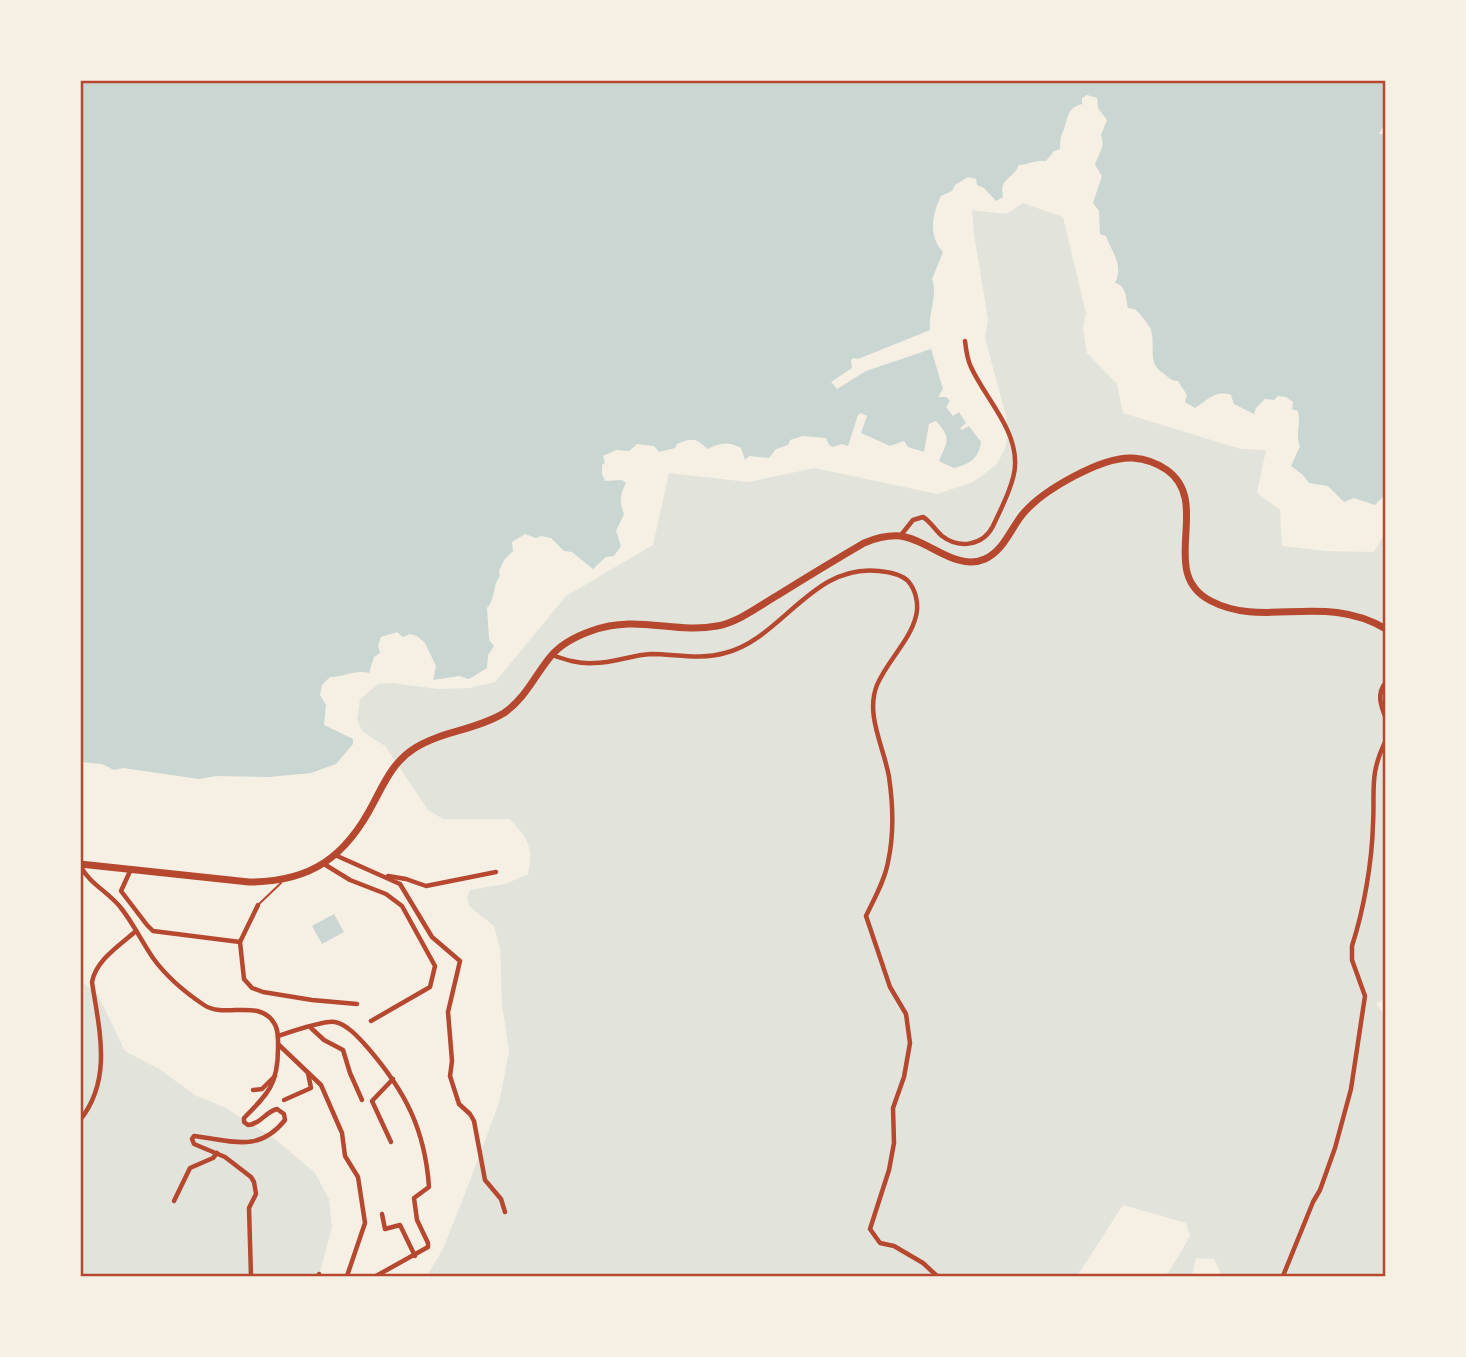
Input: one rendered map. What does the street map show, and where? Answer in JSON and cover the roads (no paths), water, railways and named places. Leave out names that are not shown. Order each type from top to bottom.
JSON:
[{"type":"highway","points":[[80,865],[249,882],[284,880],[324,864],[354,837],[400,760],[419,746],[477,726],[507,711],[529,688],[551,655],[575,638],[613,624],[638,622],[703,628],[730,623],[864,542],[883,536],[901,536],[955,559],[972,562],[985,559],[1004,543],[1023,514],[1053,489],[1106,462],[1131,458],[1145,460],[1156,463],[1179,481],[1185,493],[1187,515],[1183,553],[1185,566],[1195,589],[1205,598],[1222,606],[1244,611],[1339,611],[1359,616],[1385,629]]},
{"type":"street","points":[[901,536],[913,520],[923,517],[950,540],[962,544],[982,540],[989,534],[1012,480],[1016,467],[1010,438],[971,368],[965,341]]},
{"type":"street","points":[[551,655],[579,663],[596,663],[649,654],[724,654],[745,645],[813,592],[843,573],[872,570],[892,573],[908,580],[916,599],[916,617],[882,674],[873,699],[874,717],[889,776],[892,829],[888,863],[866,916],[890,987],[906,1014],[911,1043],[904,1077],[893,1108],[894,1143],[887,1178],[870,1229],[880,1243],[894,1246],[923,1263],[937,1276]]},
{"type":"street","points":[[1385,682],[1379,702],[1385,719]]},
{"type":"street","points":[[1283,1276],[1320,1190],[1351,1089],[1365,996],[1352,960],[1352,946],[1370,855],[1374,822],[1374,770],[1385,740]]},
{"type":"street","points":[[335,855],[403,887],[432,937],[460,961],[448,1023],[452,1087],[458,1104],[474,1121],[485,1180],[501,1199],[505,1212]]},
{"type":"street","points":[[324,864],[350,880],[386,894],[394,900],[407,914],[435,966],[430,987],[371,1021]]},
{"type":"street","points":[[80,865],[91,881],[120,906],[165,972],[204,1005],[213,1010],[256,1011],[273,1020],[278,1035],[275,1083],[260,1104],[244,1118],[244,1122],[254,1125],[271,1110],[277,1109],[284,1114],[283,1124],[270,1134],[247,1144],[192,1137],[194,1144],[217,1153],[251,1177],[256,1189],[249,1205],[251,1276]]},
{"type":"street","points":[[131,869],[130,877],[121,891],[147,926],[153,930],[240,942]]},
{"type":"street","points":[[385,877],[406,879],[426,886],[496,872]]},
{"type":"street","points":[[258,905],[240,942],[244,978],[257,990],[312,1000],[357,1004]]},
{"type":"street","points":[[80,1120],[87,1112],[102,1068],[102,1043],[93,974],[113,951],[136,931]]},
{"type":"street","points":[[278,1035],[332,1021],[343,1025],[361,1040],[401,1089],[420,1135],[429,1187],[414,1198],[417,1220],[428,1247],[376,1276]]},
{"type":"street","points":[[311,1028],[324,1040],[343,1050],[362,1100]]},
{"type":"street","points":[[278,1045],[309,1072],[324,1091],[342,1133],[345,1156],[358,1177],[365,1223],[347,1276]]},
{"type":"street","points":[[284,1100],[311,1087],[309,1072]]},
{"type":"street","points":[[253,1090],[261,1089],[276,1074]]},
{"type":"street","points":[[391,1142],[372,1101],[393,1079]]},
{"type":"street","points":[[174,1201],[190,1168],[209,1161],[217,1153]]},
{"type":"street","points":[[382,1214],[385,1229],[400,1225],[415,1256]]},
{"type":"lane","points":[[258,905],[284,880]]}]
